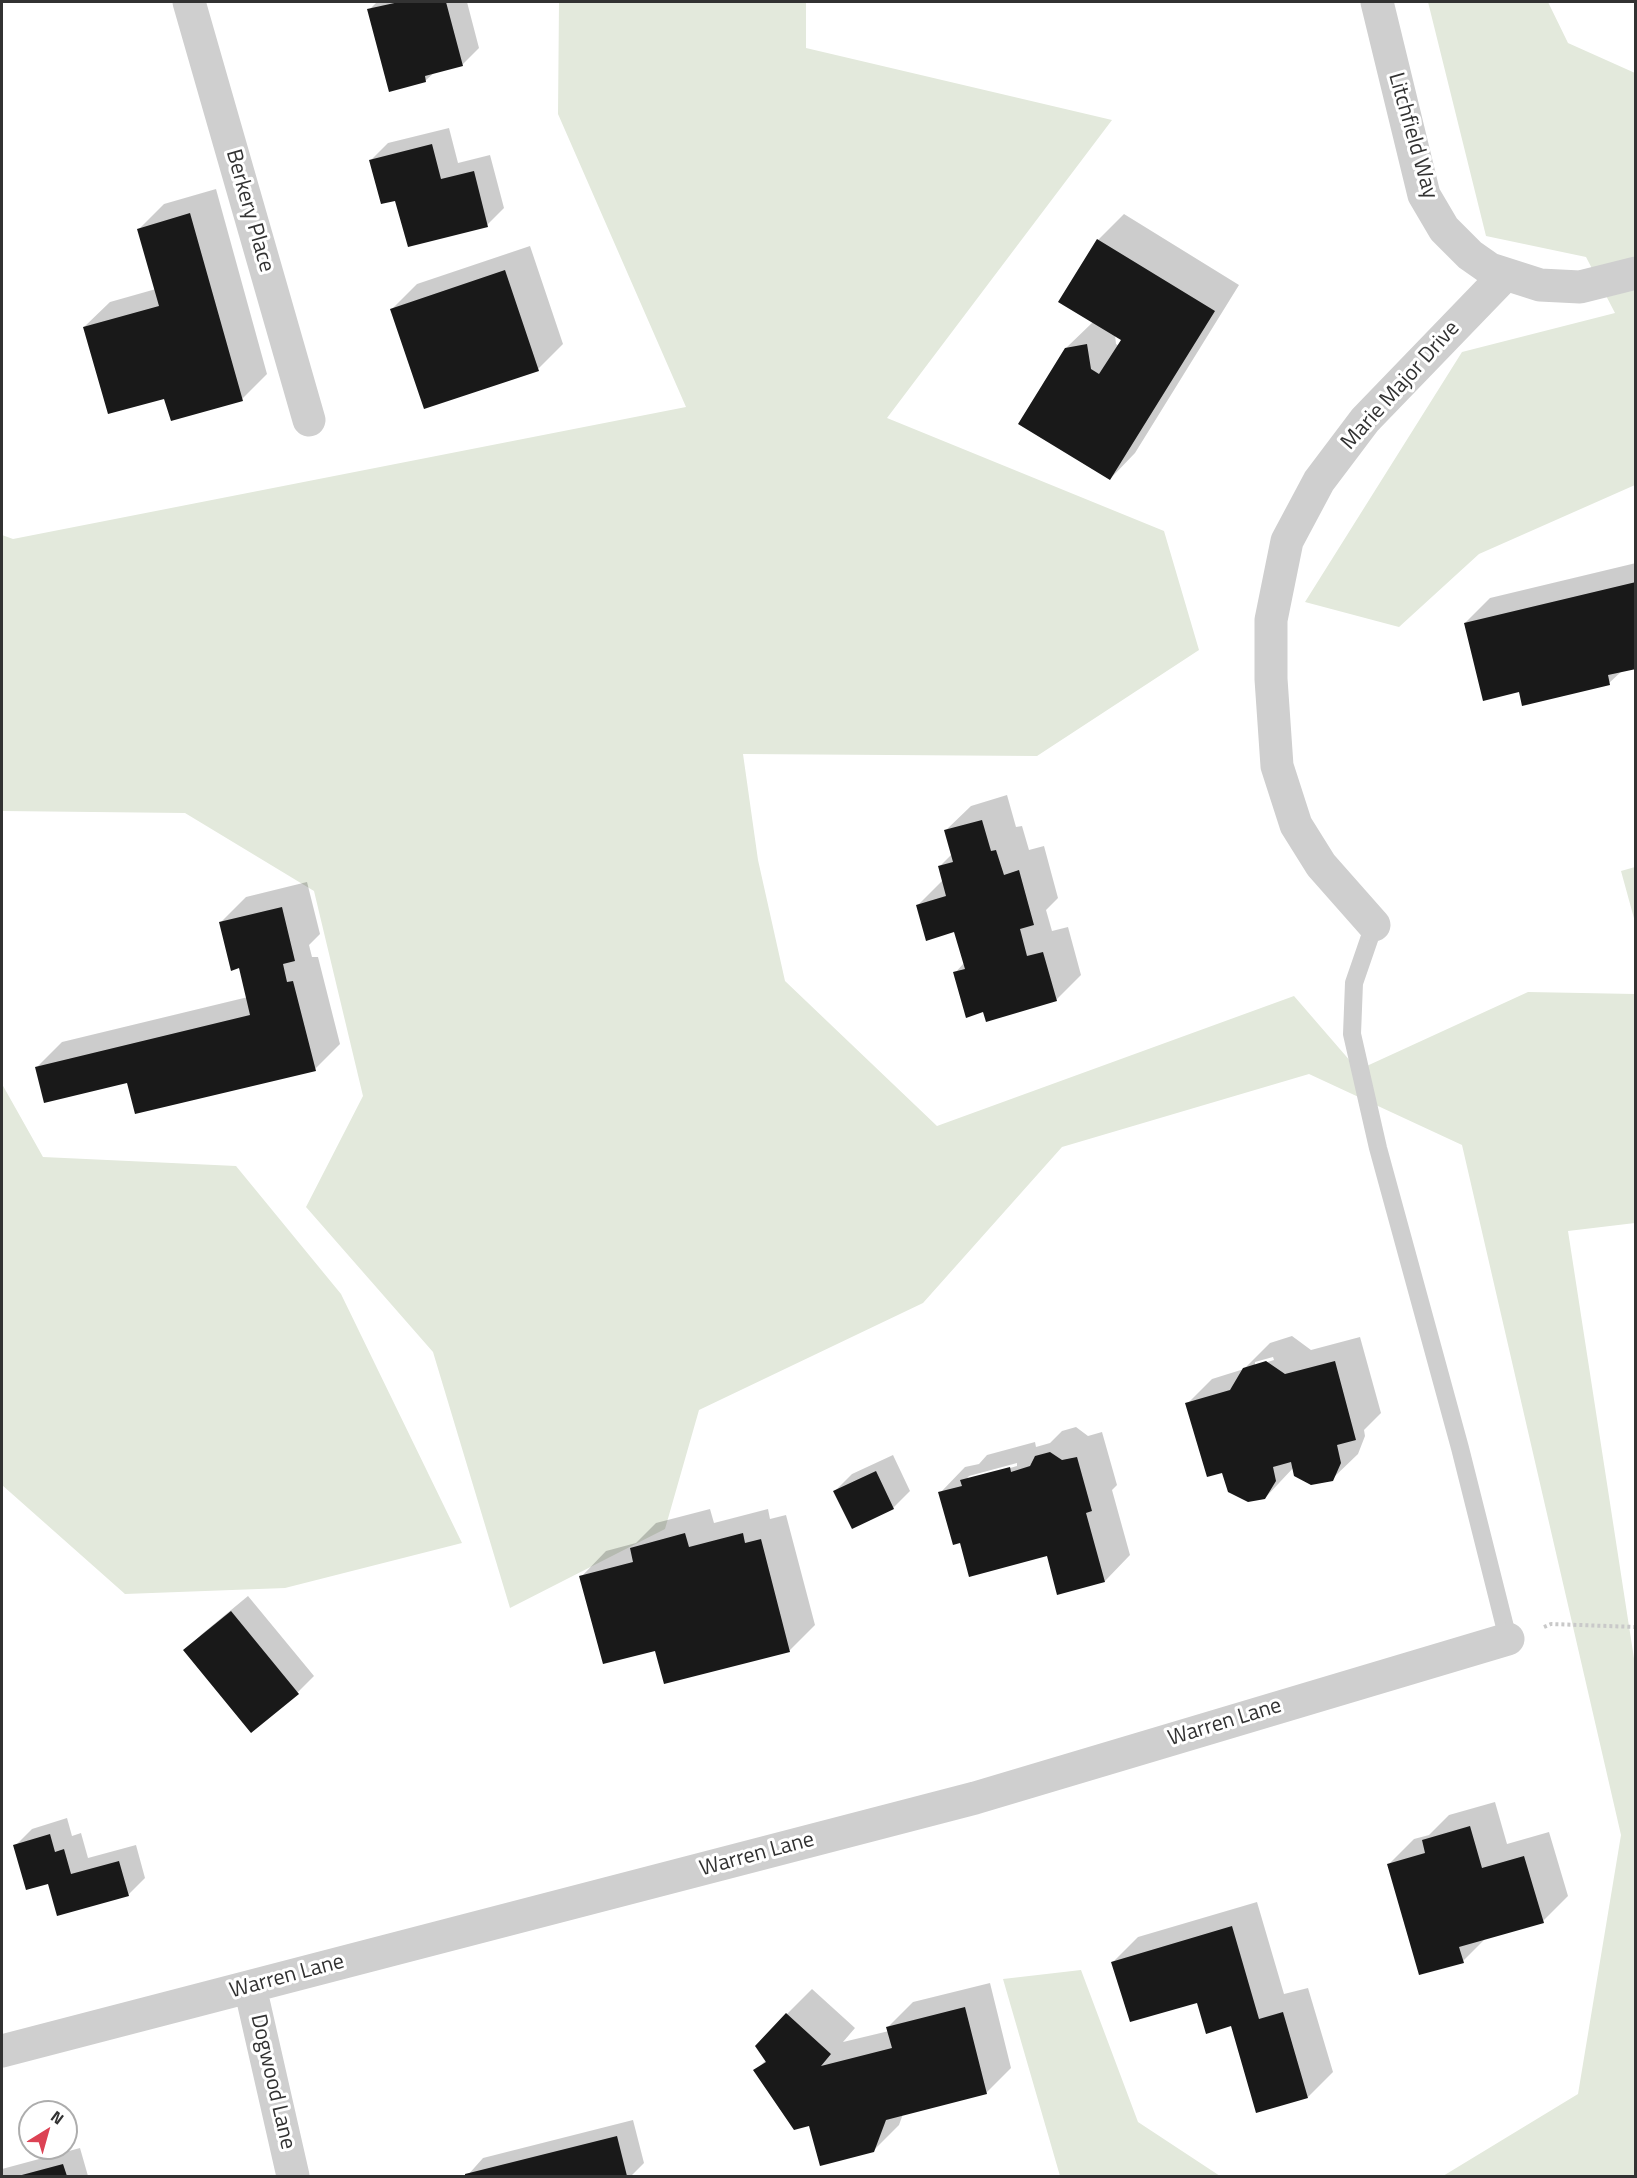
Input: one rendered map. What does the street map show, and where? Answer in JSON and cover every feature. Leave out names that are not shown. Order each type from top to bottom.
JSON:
[{"type":"street","name":"Berkery Place","points":[[189,2],[309,420]]},
{"type":"street","name":"Litchfield Way","points":[[1377,2],[1424,195],[1444,229],[1470,255],[1505,275]]},
{"type":"street","points":[[1505,275],[1540,285],[1580,287],[1635,273]]},
{"type":"street","name":"Marie Major Drive","points":[[1374,925],[1322,865],[1296,825],[1276,766],[1271,680],[1271,620],[1287,541],[1319,481],[1365,420],[1505,275]]},
{"type":"street","name":"Warren Lane","points":[[2,2051],[975,1798],[1508,1639]]},
{"type":"street","name":"Dogwood Lane","points":[[250,1987],[293,2176]]},
{"type":"lane","points":[[1374,925],[1354,983],[1352,1034],[1378,1148],[1461,1448],[1508,1639]]},
{"type":"path","points":[[1508,1639],[1551,1624],[1635,1627]]},
{"type":"shaded area","points":[[559,2],[806,2],[806,48],[1112,120],[887,418],[1164,531],[1199,650],[1037,756],[743,754],[758,860],[785,981],[937,1126],[1294,996],[1358,1070],[1528,992],[1635,994],[1635,1223],[1568,1231],[1635,1665],[1635,2176],[1443,2176],[1578,2094],[1621,1835],[1462,1145],[1309,1074],[1062,1147],[923,1303],[699,1410],[665,1529],[510,1608],[433,1352],[306,1207],[363,1096],[314,891],[185,813],[2,811],[2,535],[13,539],[686,407],[558,114]]},
{"type":"shaded area","points":[[1428,2],[1548,2],[1568,43],[1635,73],[1635,485],[1479,554],[1399,627],[1305,602],[1462,352],[1615,313],[1586,257],[1486,236]]},
{"type":"shaded area","points":[[1636,867],[1635,922],[1621,871]]},
{"type":"shaded area","points":[[2,1084],[43,1157],[236,1166],[341,1294],[462,1543],[285,1588],[125,1594],[2,1485]]},
{"type":"shaded area","points":[[1081,1970],[1138,2122],[1220,2176],[1060,2176],[1003,1979]]},
{"type":"building","points":[[399,2],[446,2],[463,66],[425,76],[426,82],[389,92],[367,9]]},
{"type":"building","points":[[432,144],[441,179],[474,171],[488,227],[408,247],[395,201],[381,204],[369,160]]},
{"type":"building","points":[[190,213],[243,401],[171,421],[164,399],[108,414],[83,327],[159,306],[137,229]]},
{"type":"building","points":[[1097,239],[1215,311],[1110,480],[1018,424],[1065,348],[1087,344],[1091,369],[1099,374],[1121,340],[1058,302]]},
{"type":"building","points":[[505,270],[539,371],[424,409],[390,309]]},
{"type":"building","points":[[1636,582],[1636,669],[1608,675],[1610,685],[1522,706],[1519,692],[1483,701],[1464,623]]},
{"type":"building","points":[[982,820],[991,851],[996,850],[1004,875],[1019,870],[1034,925],[1020,929],[1027,956],[1043,952],[1057,1001],[986,1022],[983,1012],[966,1018],[953,972],[965,969],[954,932],[926,941],[916,905],[946,896],[938,866],[953,862],[944,830]]},
{"type":"building","points":[[282,907],[295,961],[283,964],[287,982],[293,981],[316,1071],[135,1114],[127,1083],[44,1103],[35,1067],[250,1015],[239,968],[231,971],[219,922]]},
{"type":"building","points":[[1266,1361],[1285,1374],[1335,1361],[1356,1440],[1337,1445],[1341,1463],[1333,1481],[1311,1485],[1294,1476],[1291,1462],[1273,1467],[1276,1481],[1265,1499],[1248,1502],[1228,1492],[1222,1473],[1207,1477],[1185,1403],[1230,1390],[1243,1368]]},
{"type":"building","points":[[1050,1452],[1062,1460],[1077,1457],[1092,1511],[1086,1513],[1105,1582],[1057,1595],[1047,1556],[969,1577],[960,1543],[953,1545],[938,1492],[962,1486],[960,1480],[1010,1467],[1011,1472],[1030,1466],[1035,1456]]},
{"type":"building","points":[[876,1471],[894,1509],[852,1529],[833,1491]]},
{"type":"building","points":[[685,1533],[689,1547],[743,1533],[745,1543],[761,1539],[790,1652],[664,1684],[655,1651],[603,1664],[579,1576],[633,1562],[630,1548]]},
{"type":"building","points":[[231,1611],[299,1694],[251,1733],[183,1650]]},
{"type":"building","points":[[1470,1826],[1482,1868],[1524,1856],[1544,1923],[1459,1947],[1464,1963],[1419,1975],[1387,1864],[1425,1853],[1422,1840]]},
{"type":"building","points":[[50,1834],[55,1852],[64,1849],[71,1874],[119,1861],[129,1896],[57,1916],[48,1884],[26,1890],[13,1845]]},
{"type":"building","points":[[1232,1926],[1259,2019],[1283,2012],[1308,2098],[1256,2113],[1231,2026],[1206,2034],[1197,2003],[1130,2022],[1111,1962]]},
{"type":"building","points":[[965,2007],[987,2094],[886,2120],[874,2152],[820,2166],[809,2126],[794,2130],[753,2070],[766,2062],[755,2046],[786,2013],[831,2054],[821,2066],[892,2048],[886,2027]]},
{"type":"building","points":[[617,2136],[627,2176],[465,2176],[465,2174]]},
{"type":"building","points":[[63,2164],[67,2176],[18,2176]]}]
